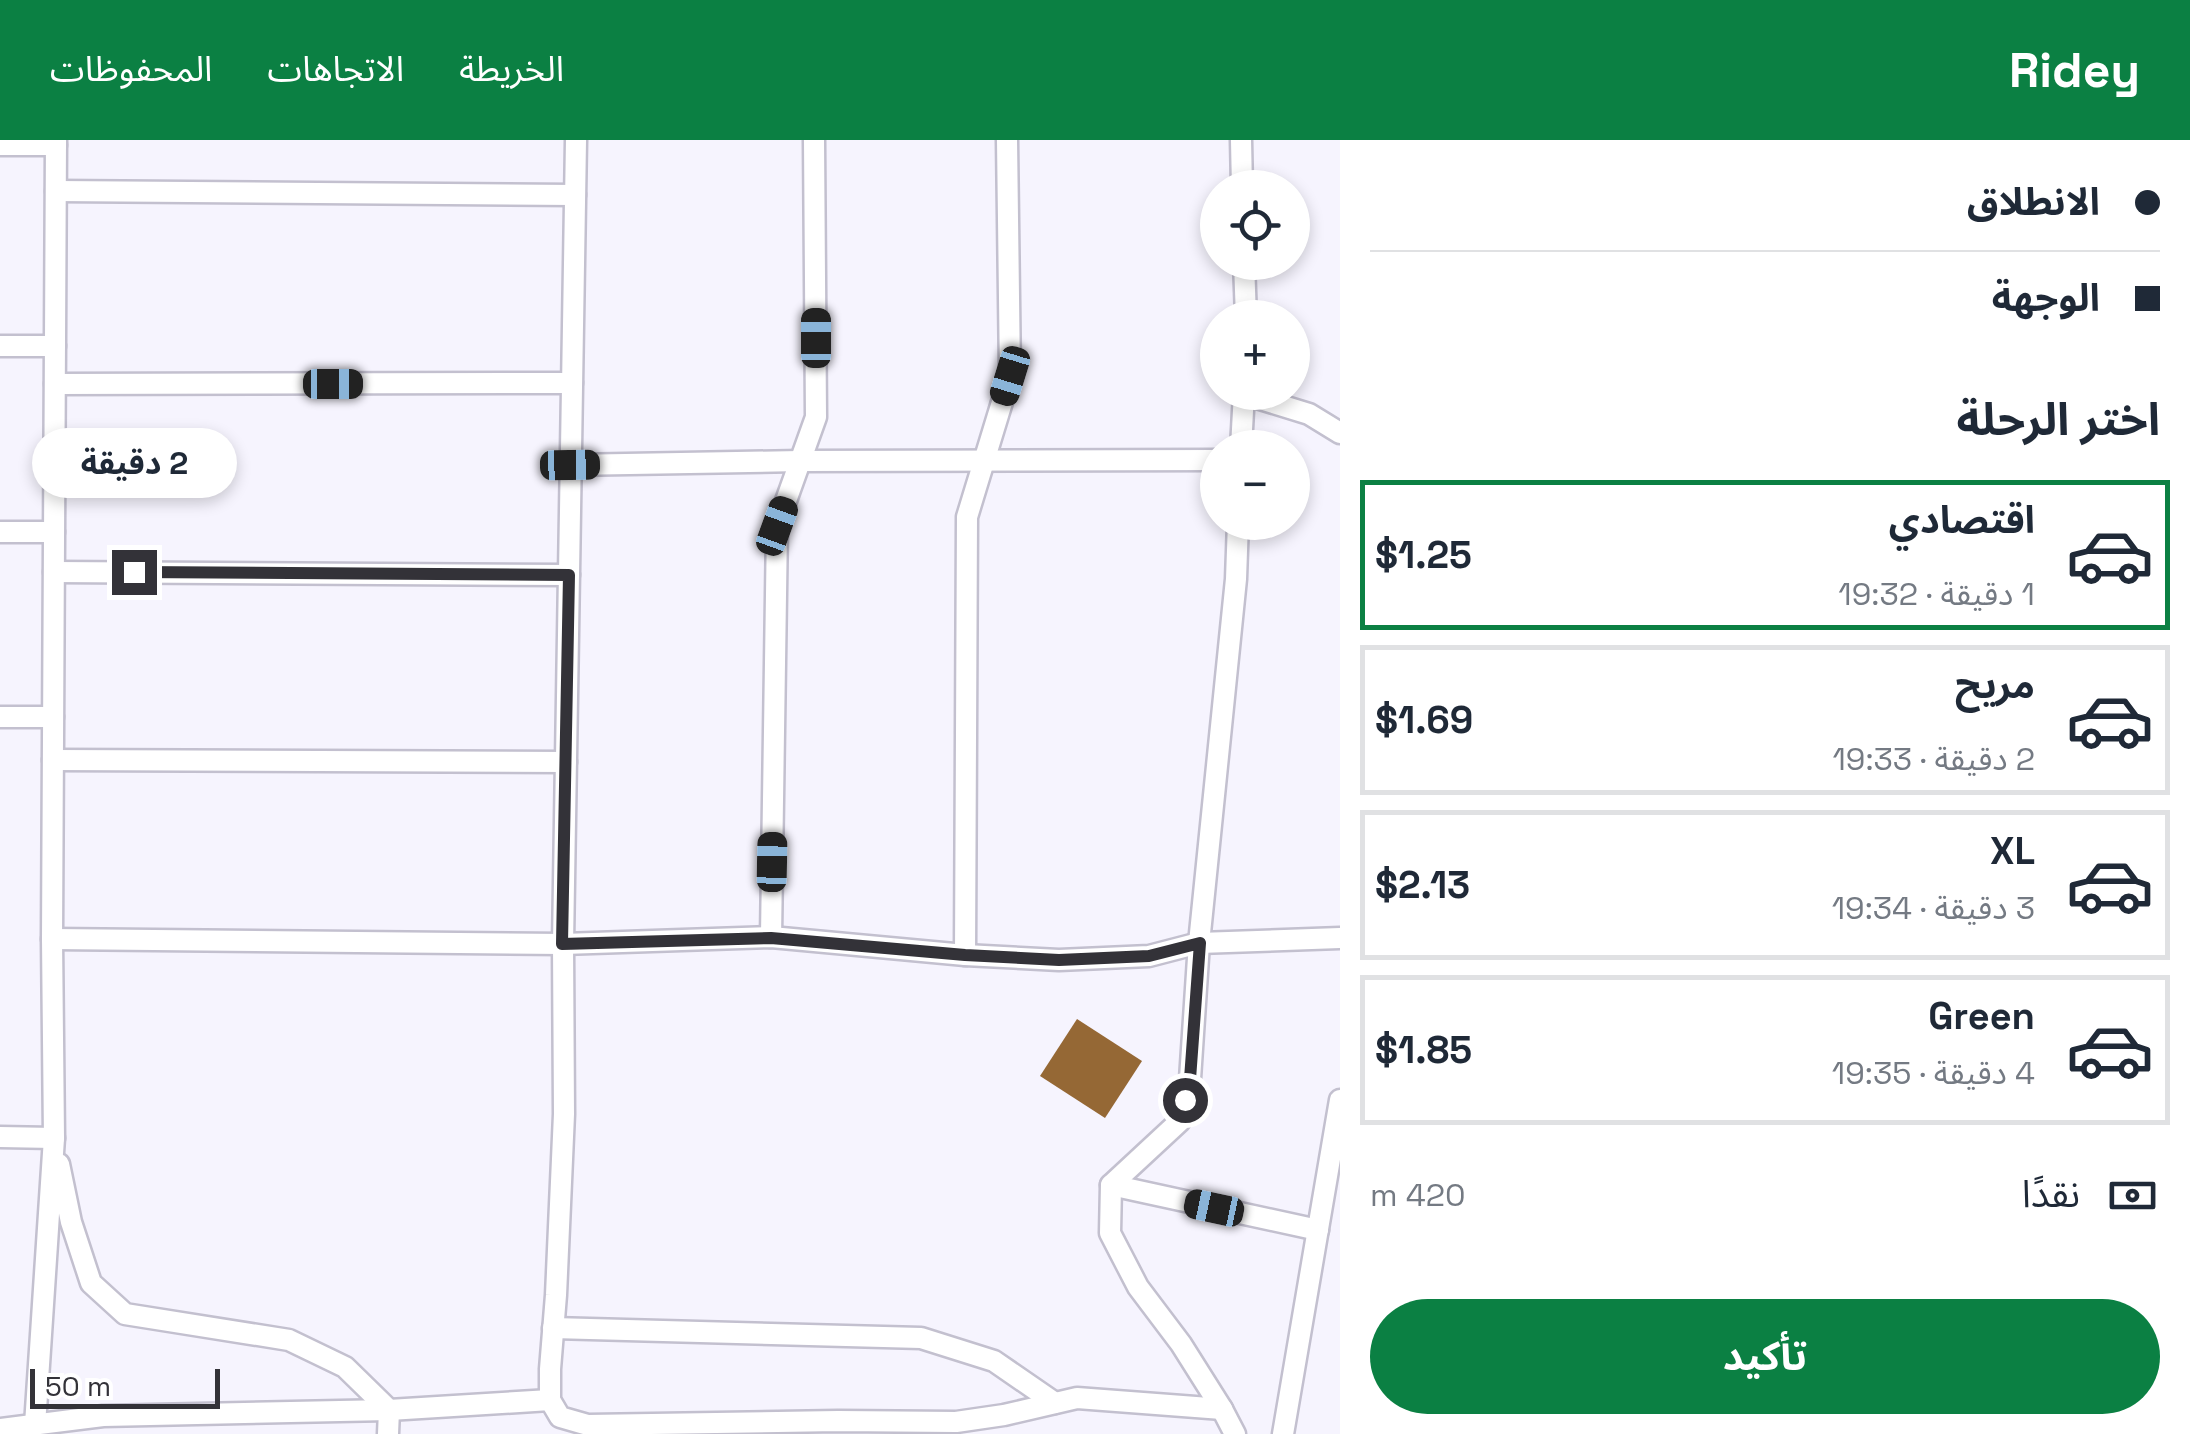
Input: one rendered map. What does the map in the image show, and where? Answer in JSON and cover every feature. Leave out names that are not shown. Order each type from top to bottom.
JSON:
[{"type":"street","points":[[576,140],[562,944],[564,1114],[550,1400],[560,1416],[588,1425],[956,1422],[1004,1416],[1078,1398],[1222,1409]]},
{"type":"street","points":[[771,938],[777,526],[816,416],[814,140]]},
{"type":"street","points":[[965,955],[968,517],[1010,376],[1006,140]]},
{"type":"street","points":[[1240,140],[1241,170]]},
{"type":"street","points":[[0,146],[56,143],[54,1138],[35,1425]]},
{"type":"street","points":[[56,191],[575,195]]},
{"type":"street","points":[[0,346],[55,346]]},
{"type":"street","points":[[55,384],[572,383]]},
{"type":"street","points":[[1297,410],[1340,434]]},
{"type":"street","points":[[570,465],[1200,460]]},
{"type":"street","points":[[0,532],[54,532]]},
{"type":"street","points":[[1235,1434],[1181,1344],[1138,1287],[1110,1233],[1111,1185],[1180,1122],[1190,1079],[1237,540]]},
{"type":"street","points":[[54,572],[569,575]]},
{"type":"street","points":[[0,716],[54,717]]},
{"type":"street","points":[[53,760],[566,762]]},
{"type":"street","points":[[52,939],[562,944],[771,938],[1059,960],[1149,956],[1200,943],[1340,938]]},
{"type":"street","points":[[1283,1434],[1340,1100]]},
{"type":"street","points":[[0,1137],[54,1138]]},
{"type":"street","points":[[54,1138],[71,1222],[90,1283],[125,1314],[289,1340],[345,1367],[389,1410],[388,1434]]},
{"type":"street","points":[[1111,1185],[1318,1230]]},
{"type":"street","points":[[553,1328],[921,1338],[994,1361],[1055,1403]]},
{"type":"street","points":[[0,1428],[103,1416],[389,1410],[550,1400]]},
{"type":"building","points":[[1077,1019],[1142,1061],[1105,1118],[1040,1076]]},
{"type":"route","points":[[134,572],[569,575],[562,944],[771,938],[1059,960],[1149,956],[1200,943],[1185,1100]]}]
